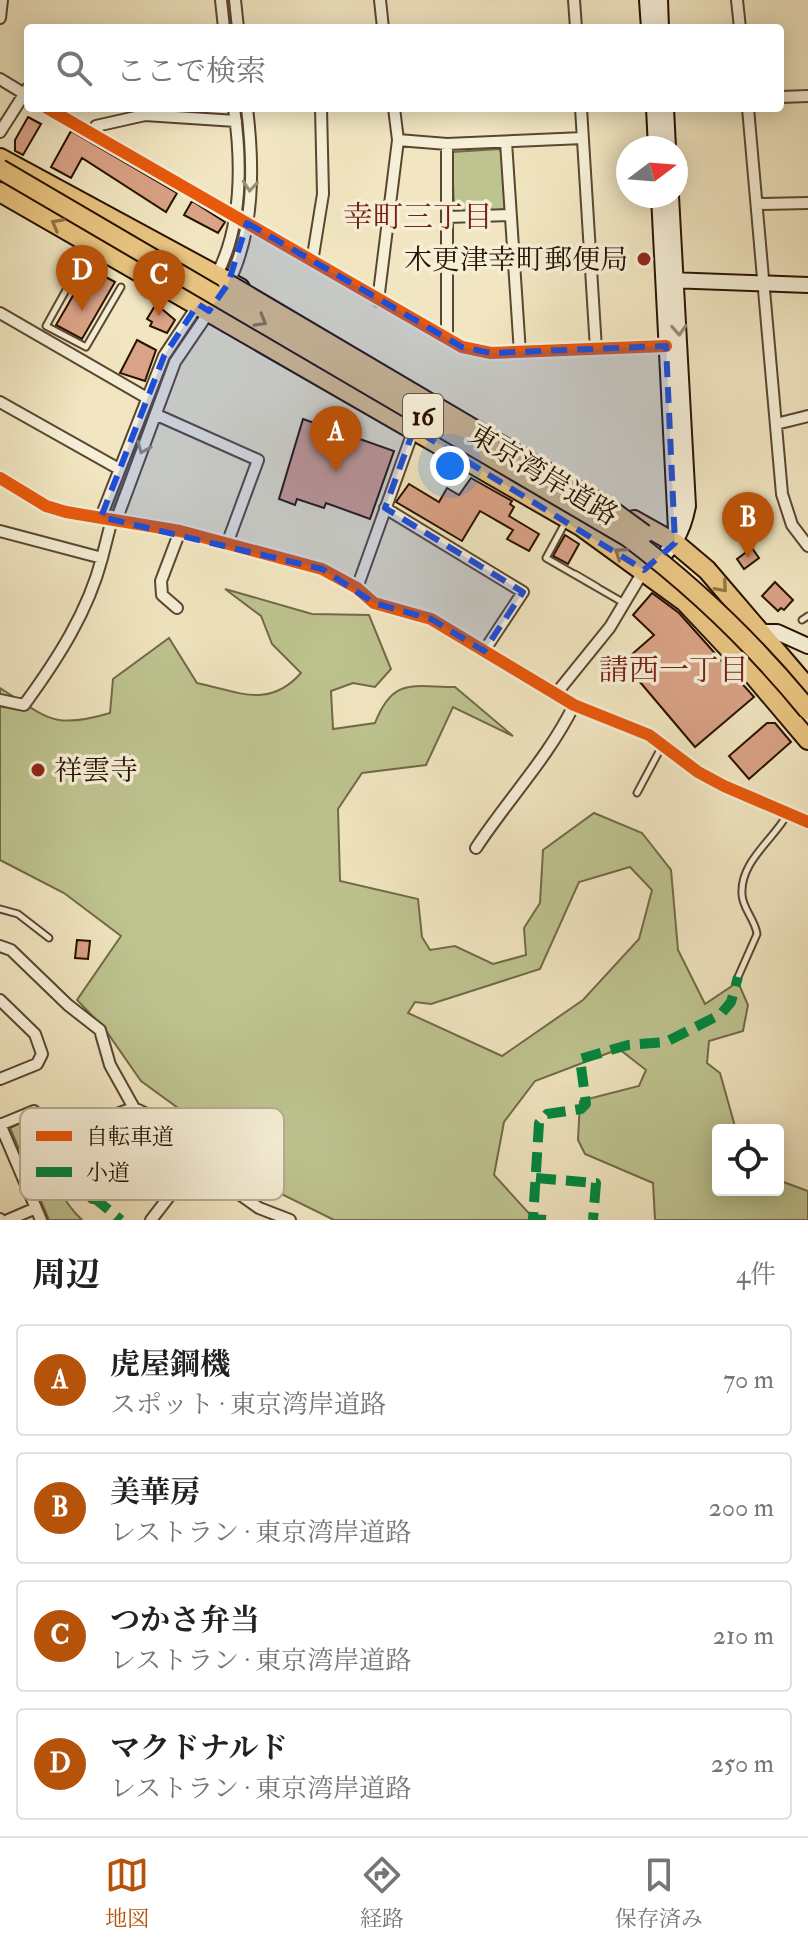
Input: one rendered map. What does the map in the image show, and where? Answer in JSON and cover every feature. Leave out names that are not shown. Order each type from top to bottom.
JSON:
[{"type":"highway","name":"16","points":[[0,158],[222,280],[611,510],[683,568],[700,595]]},
{"type":"highway","name":"東京湾岸道路","points":[[0,169],[590,513],[658,560],[700,595],[762,654],[808,710]]},
{"type":"highway","name":"東京湾岸道路","points":[[0,192],[414,429],[567,519],[644,570],[685,602],[808,740]]},
{"type":"highway","name":"16","points":[[222,280],[241,288],[675,543],[707,570],[808,688]]},
{"type":"street","points":[[0,18],[2,0]]},
{"type":"street","points":[[221,0],[224,24]]},
{"type":"street","points":[[235,0],[238,24]]},
{"type":"street","points":[[380,0],[383,24]]},
{"type":"street","points":[[574,0],[576,24]]},
{"type":"street","points":[[647,0],[649,24]]},
{"type":"street","points":[[660,0],[661,24]]},
{"type":"street","points":[[737,0],[740,24]]},
{"type":"street","points":[[0,79],[24,91]]},
{"type":"street","points":[[0,132],[24,96]]},
{"type":"street","points":[[784,97],[808,96]]},
{"type":"street","points":[[53,112],[378,301],[447,339],[476,351],[520,353],[666,346]]},
{"type":"street","points":[[235,112],[240,220]]},
{"type":"street","points":[[0,700],[24,705],[92,596],[119,469],[164,356],[222,280],[240,220],[253,157],[247,112]]},
{"type":"street","points":[[312,262],[323,194],[321,112]]},
{"type":"street","points":[[378,301],[398,140],[394,112]]},
{"type":"street","points":[[581,112],[596,349]]},
{"type":"street","points":[[654,112],[655,136]]},
{"type":"street","points":[[666,112],[667,136]]},
{"type":"street","points":[[748,112],[782,494],[792,525],[808,546]]},
{"type":"street","points":[[90,135],[96,126],[145,115],[236,121]]},
{"type":"street","points":[[398,140],[447,144],[583,138]]},
{"type":"street","points":[[506,142],[520,353]]},
{"type":"street","points":[[447,144],[447,339]]},
{"type":"street","points":[[757,204],[808,203]]},
{"type":"street","points":[[555,695],[603,637],[644,570],[675,543],[684,527],[688,506],[670,280],[661,208]]},
{"type":"street","points":[[671,208],[666,346],[676,504],[675,543]]},
{"type":"street","points":[[447,217],[510,215]]},
{"type":"street","points":[[670,280],[808,285]]},
{"type":"street","points":[[110,519],[157,415],[175,362],[204,307]]},
{"type":"street","points":[[0,313],[147,398]]},
{"type":"street","points":[[0,402],[119,469]]},
{"type":"street","points":[[157,415],[258,460],[227,544]]},
{"type":"street","points":[[776,424],[808,416]]},
{"type":"street","points":[[357,588],[414,429]]},
{"type":"street","points":[[0,478],[46,506],[180,531],[322,569],[357,588],[374,603],[431,619],[574,705],[625,722],[698,772],[808,822]]},
{"type":"street","points":[[385,508],[523,592],[484,651]]},
{"type":"street","points":[[0,531],[102,558]]},
{"type":"street","points":[[177,608],[162,595],[161,581],[180,531]]},
{"type":"street","points":[[721,640],[761,631],[777,632],[808,646]]},
{"type":"street","points":[[476,848],[507,801],[533,773],[574,705]]},
{"type":"street","points":[[0,946],[11,950],[68,1005],[100,1030],[110,1065],[134,1108]]},
{"type":"street","points":[[0,1000],[35,1034],[42,1054],[37,1064],[0,1079]]},
{"type":"street","points":[[20,1116],[0,1124],[20,1171]]},
{"type":"street","points":[[33,1200],[41,1220]]},
{"type":"street","points":[[151,1220],[166,1200]]},
{"type":"street","points":[[248,1200],[290,1220]]},
{"type":"street","points":[[8,1220],[36,1208]]},
{"type":"lane","points":[[85,256],[46,326],[86,347],[121,287]]},
{"type":"lane","points":[[567,519],[546,558],[624,603]]},
{"type":"lane","points":[[637,793],[662,745]]},
{"type":"lane","points":[[738,977],[757,934],[743,902],[746,868],[774,838],[788,814]]},
{"type":"lane","points":[[0,909],[18,914],[49,938]]},
{"type":"highlighted area","points":[[247,223],[462,347],[491,353],[666,346],[675,543],[644,570],[414,429],[385,508],[523,592],[484,651],[431,619],[374,603],[322,569],[101,517],[164,356],[198,304],[209,311],[228,284]]},
{"type":"green space","points":[[499,149],[502,153],[505,210],[454,213],[452,152]]},
{"type":"green space","points":[[225,589],[312,614],[369,615],[391,669],[375,687],[353,683],[331,691],[333,729],[375,723],[382,708],[397,691],[416,686],[455,687],[513,736],[453,707],[426,765],[362,773],[338,809],[340,881],[418,899],[422,937],[430,950],[455,946],[493,964],[526,955],[524,928],[540,903],[543,850],[594,813],[642,833],[671,870],[678,950],[705,1004],[738,982],[748,1005],[743,1031],[709,1041],[707,1063],[720,1073],[734,1124],[712,1124],[712,1196],[784,1196],[784,1182],[808,1191],[808,1220],[655,1220],[653,1183],[585,1154],[578,1140],[580,1101],[639,1086],[646,1070],[619,1049],[535,1081],[504,1122],[494,1175],[535,1220],[334,1220],[284,1195],[284,1108],[178,1108],[141,1081],[104,1028],[77,1000],[121,936],[64,893],[0,860],[0,688],[52,718],[76,720],[110,713],[113,679],[169,638],[197,683],[240,693],[265,694],[289,684],[301,673],[272,644],[261,616]],"holes":[[[630,867],[652,890],[639,939],[583,1000],[502,1056],[408,1013],[415,1002],[431,1004],[540,969],[579,882]]]},
{"type":"green space","points":[[20,1123],[20,1152],[10,1128]]},
{"type":"green space","points":[[41,1200],[66,1200],[82,1220],[49,1220]]},
{"type":"building","points":[[28,117],[41,124],[23,155],[15,151],[15,140]]},
{"type":"building","points":[[71,131],[177,193],[166,212],[82,158],[71,178],[51,167]]},
{"type":"building","points":[[192,201],[225,222],[218,233],[184,215]]},
{"type":"building","points":[[89,268],[115,282],[82,339],[56,325]]},
{"type":"building","points":[[156,304],[175,320],[167,333],[150,326],[152,322],[147,319]]},
{"type":"building","points":[[137,340],[156,350],[145,381],[120,373]]},
{"type":"building","points":[[303,419],[394,451],[370,519],[326,503],[324,508],[297,499],[295,505],[279,499]]},
{"type":"building","points":[[471,478],[512,501],[510,504],[514,507],[509,516],[539,534],[529,551],[507,539],[513,530],[480,511],[462,541],[396,502],[409,484],[439,502],[447,488],[459,495]]},
{"type":"building","points":[[565,535],[579,544],[568,564],[553,556]]},
{"type":"building","points":[[752,548],[759,558],[744,569],[737,559]]},
{"type":"building","points":[[775,582],[793,600],[784,610],[781,608],[778,611],[762,596]]},
{"type":"building","points":[[652,593],[679,613],[754,697],[695,747],[623,662],[654,635],[633,615]]},
{"type":"building","points":[[767,723],[775,723],[791,742],[749,779],[729,756]]},
{"type":"building","points":[[77,940],[90,941],[88,959],[75,958]]},
{"type":"waterway","points":[[228,0],[231,24]]},
{"type":"waterway","points":[[241,112],[246,159],[243,183]]},
{"type":"waterway","points":[[110,515],[169,361],[181,342]]},
{"type":"marked path","points":[[546,1220],[533,1219],[539,1123],[547,1114],[581,1109],[586,1104],[580,1059],[628,1045],[666,1042],[721,1014],[731,1002],[738,977]]},
{"type":"marked path","points":[[536,1178],[596,1183],[593,1220]]},
{"type":"marked path","points":[[97,1200],[121,1220]]},
{"type":"cycle path","points":[[54,112],[462,347],[491,353],[666,346]]},
{"type":"cycle path","points":[[0,478],[46,506],[66,512],[180,531],[322,569],[357,588],[374,603],[431,619],[574,705],[649,735],[698,772],[724,786],[808,822]]},
{"type":"place","name":"木更津幸町郵便局","points":[[644,259]]},
{"type":"place","name":"マクドナルド","points":[[82,311]]},
{"type":"place","name":"つかさ弁当","points":[[159,316]]},
{"type":"place","name":"虎屋鋼機","points":[[336,472]]},
{"type":"place","name":"美華房","points":[[748,558]]},
{"type":"place","name":"祥雲寺","points":[[38,770]]},
{"type":"district","name":"幸町三丁目","points":[[418,217]]},
{"type":"district","name":"請西一丁目","points":[[674,670]]}]
